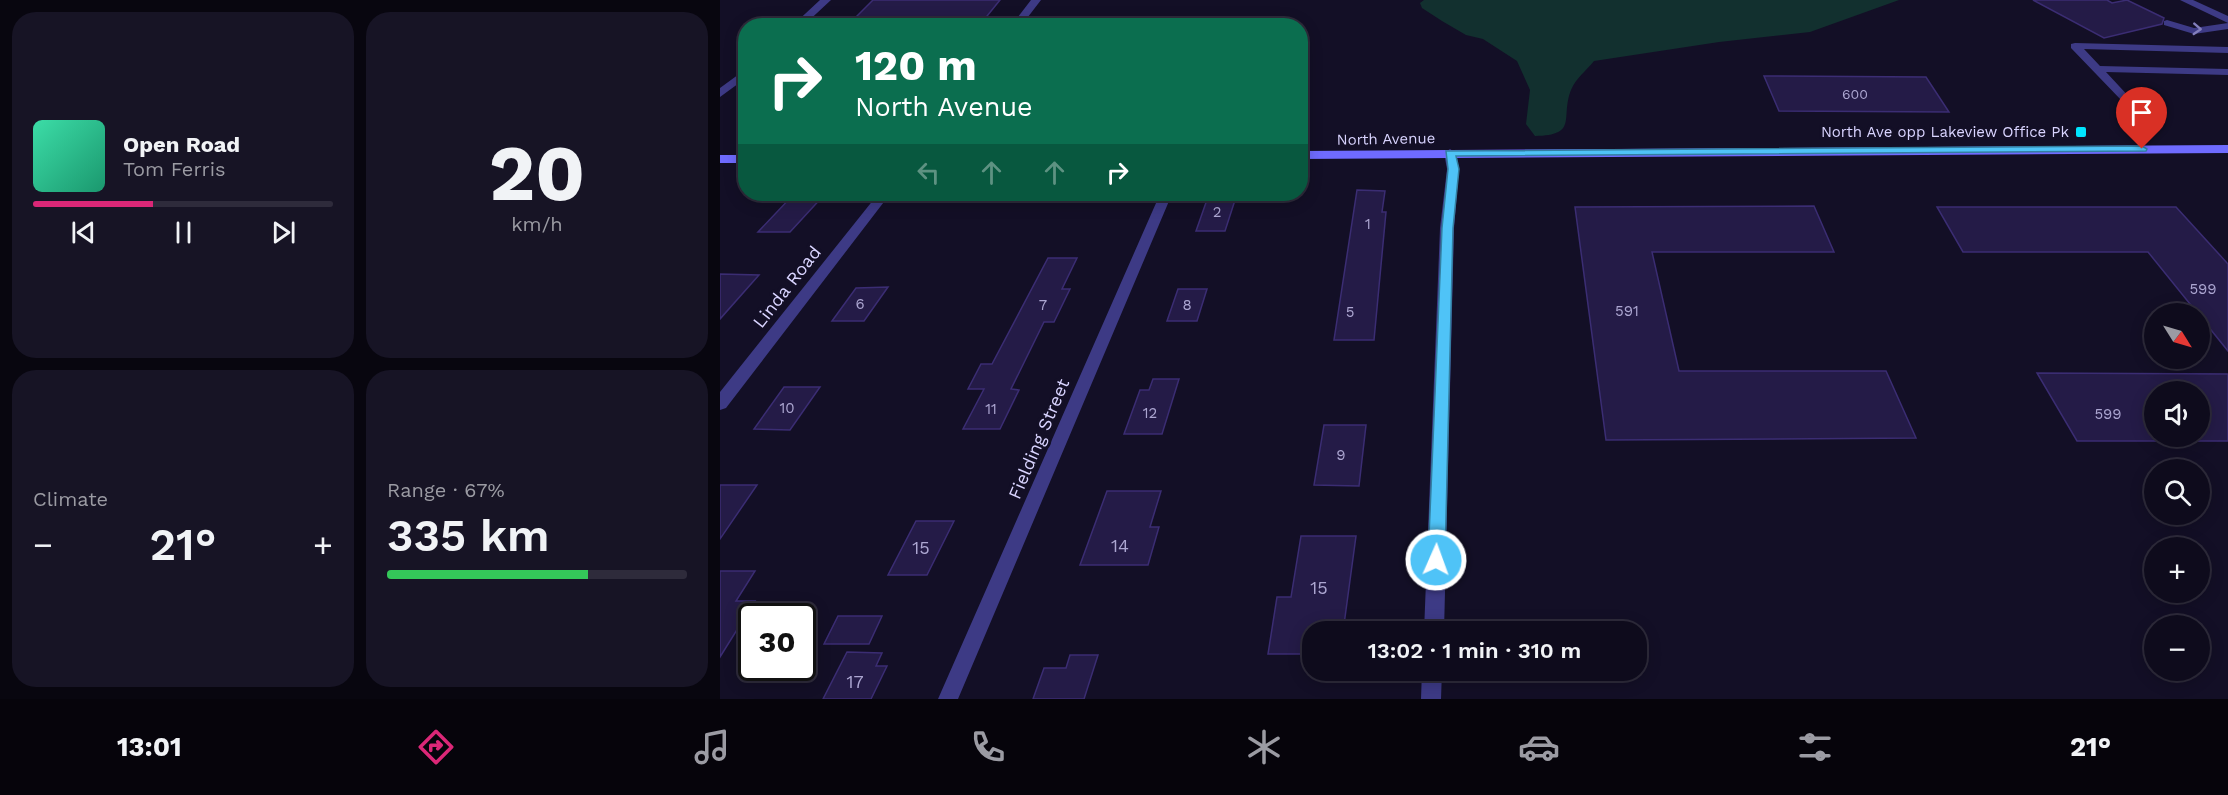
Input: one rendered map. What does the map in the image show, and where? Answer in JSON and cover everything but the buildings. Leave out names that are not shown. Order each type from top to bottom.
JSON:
[{"type":"street","points":[[806,18],[826,0]]},
{"type":"street","points":[[1022,18],[1036,0]]},
{"type":"street","points":[[2185,0],[2228,20]]},
{"type":"street","points":[[2167,23],[2194,31],[2228,26]]},
{"type":"street","points":[[2127,100],[2075,46],[2228,50]]},
{"type":"street","points":[[2097,69],[2228,72]]},
{"type":"street","points":[[720,94],[738,79]]},
{"type":"street","name":"North Avenue","points":[[1308,155],[2228,148]]},
{"type":"street","points":[[1434,621],[1448,228],[1453,169],[1450,153]]},
{"type":"street","points":[[720,159],[738,159]]},
{"type":"street","name":"Linda Road","points":[[720,404],[879,201]]},
{"type":"street","name":"Fielding Street","points":[[948,699],[1163,201]]},
{"type":"street","points":[[1431,699],[1432,681]]},
{"type":"green space","points":[[1424,0],[1899,0],[1810,32],[1719,42],[1594,61],[1578,78],[1571,90],[1563,128],[1549,135],[1535,136],[1526,124],[1530,90],[1517,61],[1483,39],[1466,35],[1422,8],[1420,3]]},
{"type":"place","name":"North Ave opp Lakeview Office Pk","points":[[2081,132]]},
{"type":"route","points":[[1436,560],[1448,228],[1453,169],[1450,153],[2142,149]]}]
